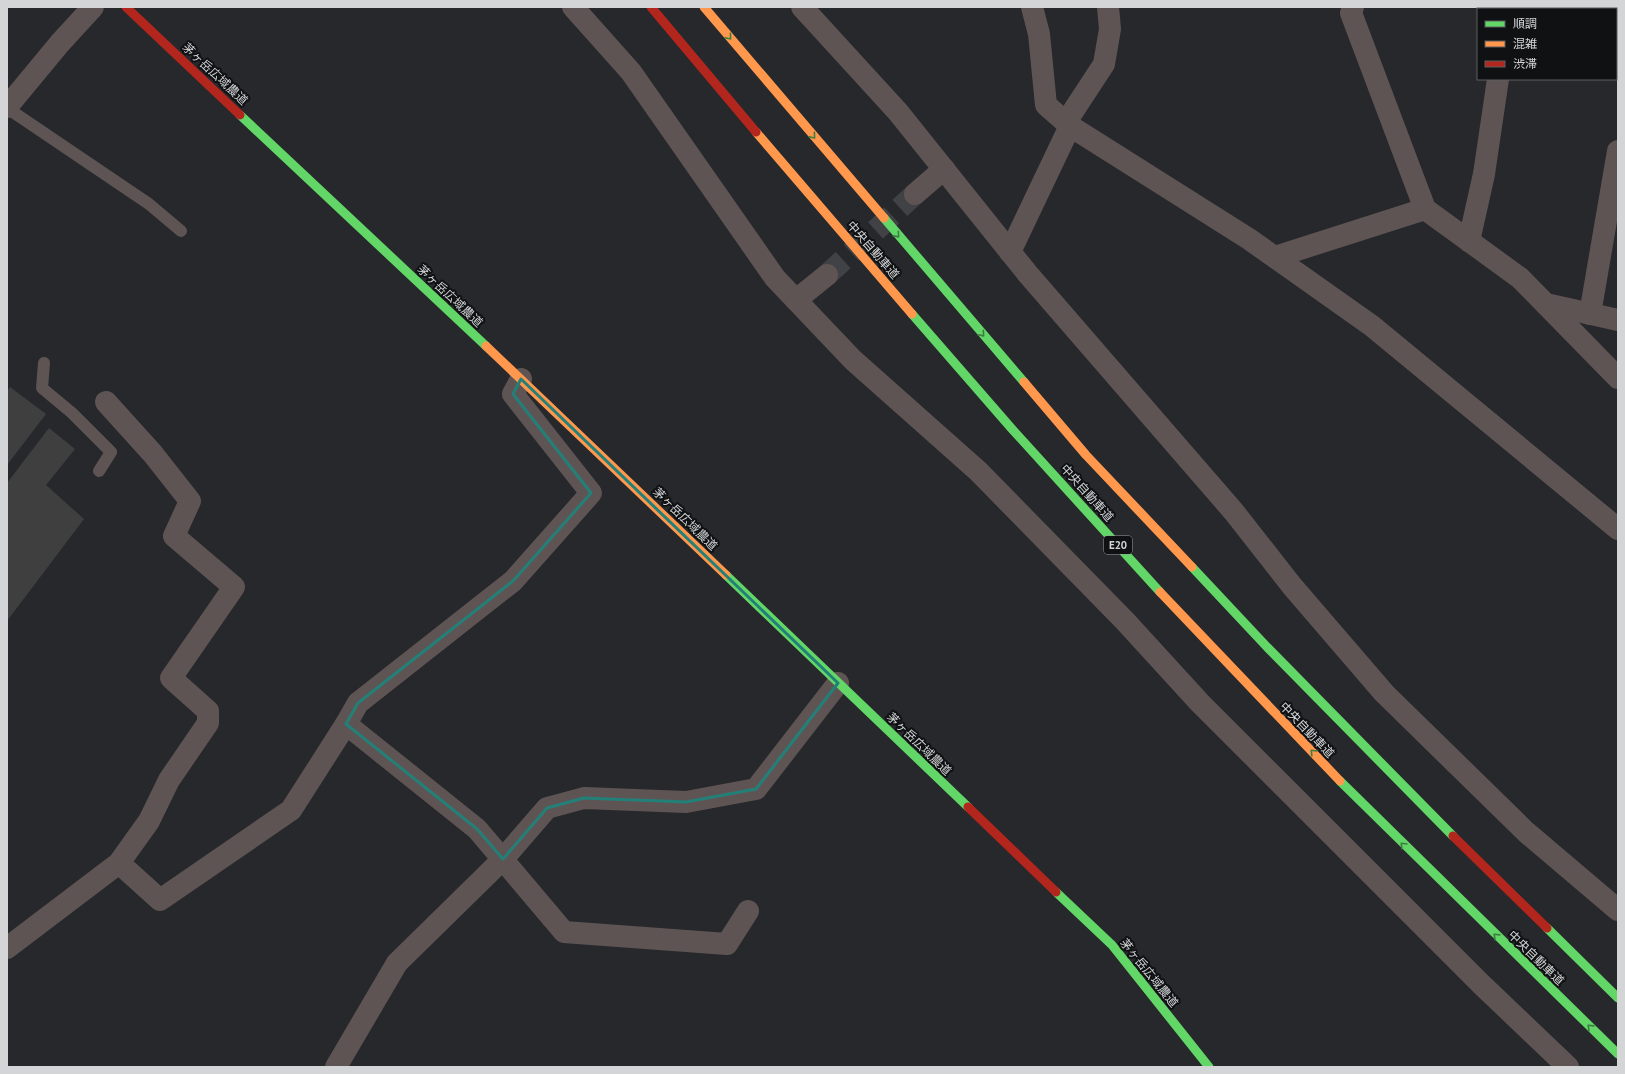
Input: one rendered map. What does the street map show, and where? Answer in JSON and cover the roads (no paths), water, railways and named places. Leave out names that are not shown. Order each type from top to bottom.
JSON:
[{"type":"main road","name":"茅ヶ岳広域農道","points":[[126,7],[521,379],[1112,945],[1209,1067]]},
{"type":"main road","name":"中央自動車道","points":[[651,7],[821,210],[963,372],[1058,479],[1236,674],[1433,875],[1618,1054]]},
{"type":"main road","name":"中央自動車道","points":[[704,7],[1086,455],[1267,647],[1465,848],[1618,998]]},
{"type":"street","points":[[7,108],[60,43],[93,7]]},
{"type":"street","points":[[572,7],[631,72],[775,278],[853,360],[978,471],[1125,621],[1200,703],[1481,984],[1568,1067]]},
{"type":"street","points":[[802,7],[898,112],[1010,252],[1234,512],[1292,586],[1384,693],[1526,832],[1618,910]]},
{"type":"street","points":[[1032,7],[1039,34],[1046,105],[1068,124],[1249,239],[1372,326],[1618,528]]},
{"type":"street","points":[[1010,252],[1068,124],[1104,64],[1110,29],[1108,7]]},
{"type":"street","points":[[1353,7],[1351,13],[1425,209],[1520,278],[1618,378]]},
{"type":"street","points":[[1469,241],[1484,174],[1498,80]]},
{"type":"street","points":[[1590,314],[1618,151]]},
{"type":"street","points":[[915,194],[944,169]]},
{"type":"street","points":[[1275,257],[1425,209]]},
{"type":"street","points":[[796,300],[827,275]]},
{"type":"street","points":[[1546,304],[1618,320]]},
{"type":"street","points":[[119,863],[160,900],[291,810],[346,724],[358,702],[513,580],[591,493],[513,394],[521,379]]},
{"type":"street","points":[[7,948],[119,863],[149,822],[168,780],[208,723],[208,711],[171,678],[234,587],[174,536],[190,501],[152,454],[106,402]]},
{"type":"street","points":[[336,1067],[397,963],[503,859],[547,808],[584,798],[686,802],[756,789],[838,683]]},
{"type":"street","points":[[346,724],[477,829],[564,932],[727,944],[748,911]]},
{"type":"lane","points":[[7,108],[149,204],[180,231]]},
{"type":"lane","points":[[44,363],[42,388],[72,413],[112,452],[99,470]]},
{"type":"tunnel","points":[[827,275],[915,194]]}]
